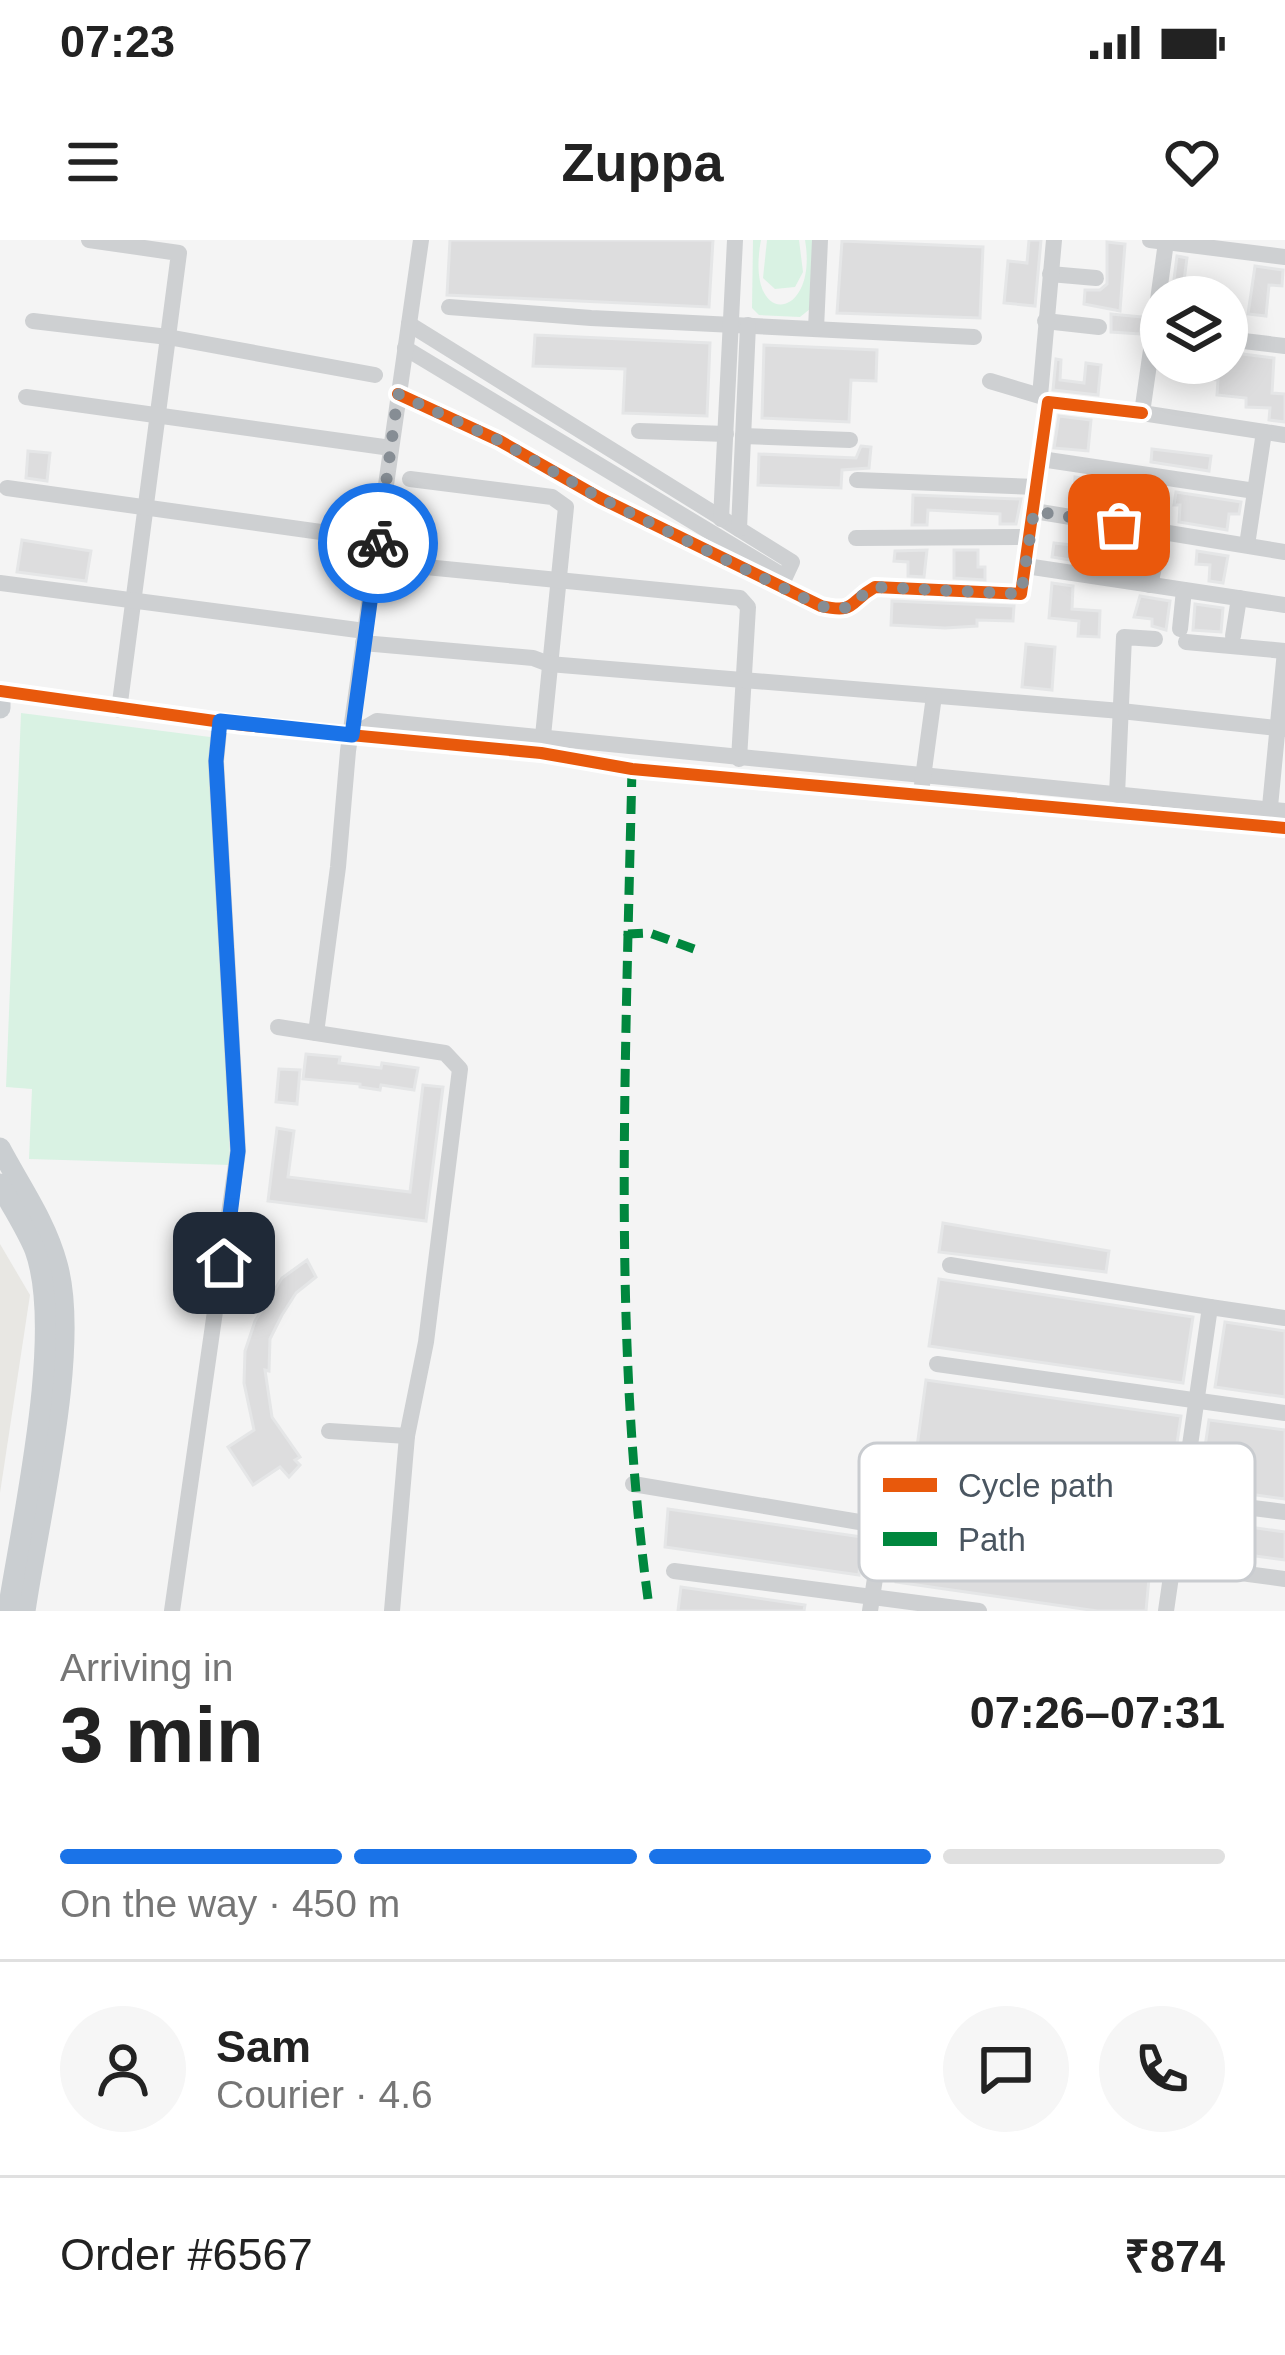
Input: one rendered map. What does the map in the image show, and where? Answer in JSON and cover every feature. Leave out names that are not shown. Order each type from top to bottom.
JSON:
[{"type":"main road","points":[[0,1148],[50,1240],[63,1295],[58,1400],[25,1611]]},
{"type":"main road","points":[[0,1184],[34,1250],[46,1321],[39,1403],[8,1611]]},
{"type":"street","points":[[89,240],[179,253],[119,710]]},
{"type":"street","points":[[316,1033],[364,637],[421,240]]},
{"type":"street","points":[[735,240],[740,325],[735,435],[739,530]]},
{"type":"street","points":[[816,329],[820,240]]},
{"type":"street","points":[[398,394],[500,441],[600,498],[820,606],[848,610],[875,587],[1021,594],[1041,458],[1045,320],[1054,240]]},
{"type":"street","points":[[1158,276],[1158,241],[1285,257]]},
{"type":"street","points":[[1051,274],[1096,278]]},
{"type":"street","points":[[449,307],[974,338]]},
{"type":"street","points":[[1045,320],[1100,327]]},
{"type":"street","points":[[33,321],[168,337],[375,375]]},
{"type":"street","points":[[405,348],[785,577],[792,562],[409,324]]},
{"type":"street","points":[[1248,342],[1285,346]]},
{"type":"street","points":[[990,381],[1044,399],[1285,436]]},
{"type":"street","points":[[1142,413],[1148,384]]},
{"type":"street","points":[[26,397],[391,448]]},
{"type":"street","points":[[639,431],[850,440]]},
{"type":"street","points":[[1246,545],[1264,432]]},
{"type":"street","points":[[721,519],[735,435]]},
{"type":"street","points":[[1041,458],[1256,491]]},
{"type":"street","points":[[410,479],[552,497],[566,507],[543,736]]},
{"type":"street","points":[[857,480],[1037,487]]},
{"type":"street","points":[[7,488],[378,540]]},
{"type":"street","points":[[1034,511],[1285,552]]},
{"type":"street","points":[[1150,585],[1162,532]]},
{"type":"street","points":[[856,538],[1030,537]]},
{"type":"street","points":[[394,564],[740,598],[748,608],[740,759]]},
{"type":"street","points":[[1026,566],[1285,604]]},
{"type":"street","points":[[0,583],[533,658],[549,664],[1121,711],[1281,729]]},
{"type":"street","points":[[1184,590],[1183,636],[1285,651],[1277,819]]},
{"type":"street","points":[[1232,636],[1239,598]]},
{"type":"street","points":[[1117,795],[1124,637],[1155,639]]},
{"type":"street","points":[[922,786],[934,697]]},
{"type":"street","points":[[0,700],[541,753],[632,769],[1117,795],[1277,819]]},
{"type":"street","points":[[172,1611],[238,1151],[216,761],[220,721]]},
{"type":"street","points":[[352,735],[377,721],[543,736],[922,786],[1277,819]]},
{"type":"street","points":[[702,775],[703,755]]},
{"type":"street","points":[[278,1027],[445,1053],[460,1069],[426,1342],[407,1436],[392,1611]]},
{"type":"street","points":[[950,1265],[1285,1318]]},
{"type":"street","points":[[1190,1443],[1210,1307]]},
{"type":"street","points":[[937,1364],[1285,1413]]},
{"type":"street","points":[[329,1430],[407,1436]]},
{"type":"street","points":[[633,1484],[859,1522]]},
{"type":"street","points":[[1255,1510],[1285,1513]]},
{"type":"street","points":[[674,1570],[871,1604],[980,1611]]},
{"type":"street","points":[[1255,1575],[1285,1579]]},
{"type":"street","points":[[1166,1611],[1170,1581]]},
{"type":"shaded area","points":[[0,1244],[30,1295],[0,1493]]},
{"type":"green space","points":[[753,240],[761,240],[763,290],[771,301],[782,304],[793,300],[802,287],[805,240],[816,240],[810,309],[800,317],[759,315],[752,308]]},
{"type":"green space","points":[[767,240],[799,240],[803,272],[795,287],[775,289],[763,278]]},
{"type":"green space","points":[[21,713],[218,738],[230,1165],[29,1159],[32,1089],[6,1087]]},
{"type":"building","points":[[450,240],[713,240],[709,307],[447,295]]},
{"type":"building","points":[[1029,240],[1041,240],[1035,306],[1004,303],[1008,261],[1027,263]]},
{"type":"building","points":[[842,241],[983,247],[980,318],[837,313]]},
{"type":"building","points":[[1107,242],[1125,244],[1120,311],[1084,304],[1085,290],[1100,290],[1107,284]]},
{"type":"building","points":[[1177,256],[1187,258],[1185,276],[1174,276]]},
{"type":"building","points":[[1255,266],[1283,270],[1282,286],[1269,285],[1266,316],[1248,314]]},
{"type":"building","points":[[1111,314],[1140,317],[1140,334],[1111,332]]},
{"type":"building","points":[[535,335],[710,343],[707,416],[623,413],[625,369],[533,366]]},
{"type":"building","points":[[764,345],[877,350],[876,381],[851,380],[849,422],[762,418]]},
{"type":"building","points":[[1248,355],[1274,358],[1272,393],[1285,394],[1285,422],[1269,420],[1270,408],[1246,407],[1246,398],[1217,395],[1218,384],[1248,384]]},
{"type":"building","points":[[1056,359],[1061,360],[1060,380],[1084,383],[1086,363],[1101,365],[1098,395],[1053,390]]},
{"type":"building","points":[[1059,416],[1091,420],[1088,451],[1054,448]]},
{"type":"building","points":[[861,446],[871,447],[869,468],[842,470],[841,488],[758,485],[759,454],[856,458]]},
{"type":"building","points":[[1152,449],[1211,456],[1209,471],[1151,462]]},
{"type":"building","points":[[28,451],[50,453],[47,481],[26,478]]},
{"type":"building","points":[[1075,477],[1155,489],[1154,500],[1146,499],[1144,516],[1086,507],[1087,492],[1074,491]]},
{"type":"building","points":[[1176,492],[1241,502],[1239,514],[1229,514],[1227,530],[1179,522]]},
{"type":"building","points":[[913,495],[1021,499],[1016,524],[1000,524],[1000,514],[928,510],[927,525],[912,525]]},
{"type":"building","points":[[22,540],[91,551],[86,581],[17,572]]},
{"type":"building","points":[[1054,543],[1091,547],[1089,563],[1052,557]]},
{"type":"building","points":[[927,550],[924,577],[908,576],[908,562],[894,561],[895,551]]},
{"type":"building","points":[[954,550],[978,550],[978,567],[985,567],[985,580],[954,578]]},
{"type":"building","points":[[1197,551],[1228,556],[1223,583],[1209,581],[1210,565],[1196,564]]},
{"type":"building","points":[[1052,583],[1073,586],[1072,609],[1100,611],[1099,637],[1078,636],[1079,621],[1049,618]]},
{"type":"building","points":[[1140,596],[1170,601],[1166,630],[1152,626],[1152,619],[1134,617]]},
{"type":"building","points":[[892,601],[1014,606],[1013,621],[977,620],[977,626],[945,628],[891,625]]},
{"type":"building","points":[[1195,604],[1223,608],[1221,632],[1193,630]]},
{"type":"building","points":[[1026,644],[1055,647],[1052,690],[1022,687]]},
{"type":"building","points":[[306,1054],[340,1057],[339,1063],[418,1068],[414,1090],[303,1079]]},
{"type":"building","points":[[279,1069],[300,1070],[297,1104],[276,1102]]},
{"type":"building","points":[[423,1085],[443,1087],[426,1221],[268,1201],[277,1128],[294,1131],[288,1177],[410,1192]]},
{"type":"building","points":[[943,1223],[1109,1251],[1106,1272],[939,1252]]},
{"type":"building","points":[[307,1260],[316,1277],[296,1293],[282,1315],[270,1339],[269,1371],[265,1370],[272,1417],[300,1457],[295,1460],[300,1465],[289,1477],[280,1467],[253,1485],[228,1447],[254,1430],[244,1383],[245,1351],[255,1321],[282,1278]]},
{"type":"building","points":[[939,1279],[1193,1317],[1183,1383],[929,1346]]},
{"type":"building","points":[[1225,1322],[1285,1331],[1285,1397],[1215,1387]]},
{"type":"building","points":[[926,1380],[1181,1416],[1177,1443],[918,1443]]},
{"type":"building","points":[[1209,1420],[1285,1430],[1285,1499],[1255,1495],[1255,1443],[1206,1443]]},
{"type":"building","points":[[668,1509],[859,1537],[859,1575],[665,1547]]},
{"type":"building","points":[[1255,1528],[1285,1532],[1285,1560],[1255,1556]]},
{"type":"building","points":[[1149,1581],[1146,1611],[1097,1611],[896,1582]]},
{"type":"building","points":[[681,1587],[805,1605],[804,1611],[678,1611]]},
{"type":"marked path","points":[[632,769],[628,934],[650,933],[694,949]]},
{"type":"marked path","points":[[628,934],[627,1350],[648,1599]]},
{"type":"cycle path","points":[[398,394],[500,441],[600,498],[821,606],[841,609],[875,587],[1021,594],[1048,402],[1142,413]]},
{"type":"cycle path","points":[[0,691],[243,725],[541,753],[632,769],[1285,828]]},
{"type":"way so far","points":[[378,543],[398,394],[500,441],[600,498],[820,606],[841,610],[848,610],[875,587],[1021,594],[1034,511],[1119,525]]},
{"type":"route","points":[[224,1263],[238,1151],[216,761],[220,721],[352,735],[378,543]]}]
